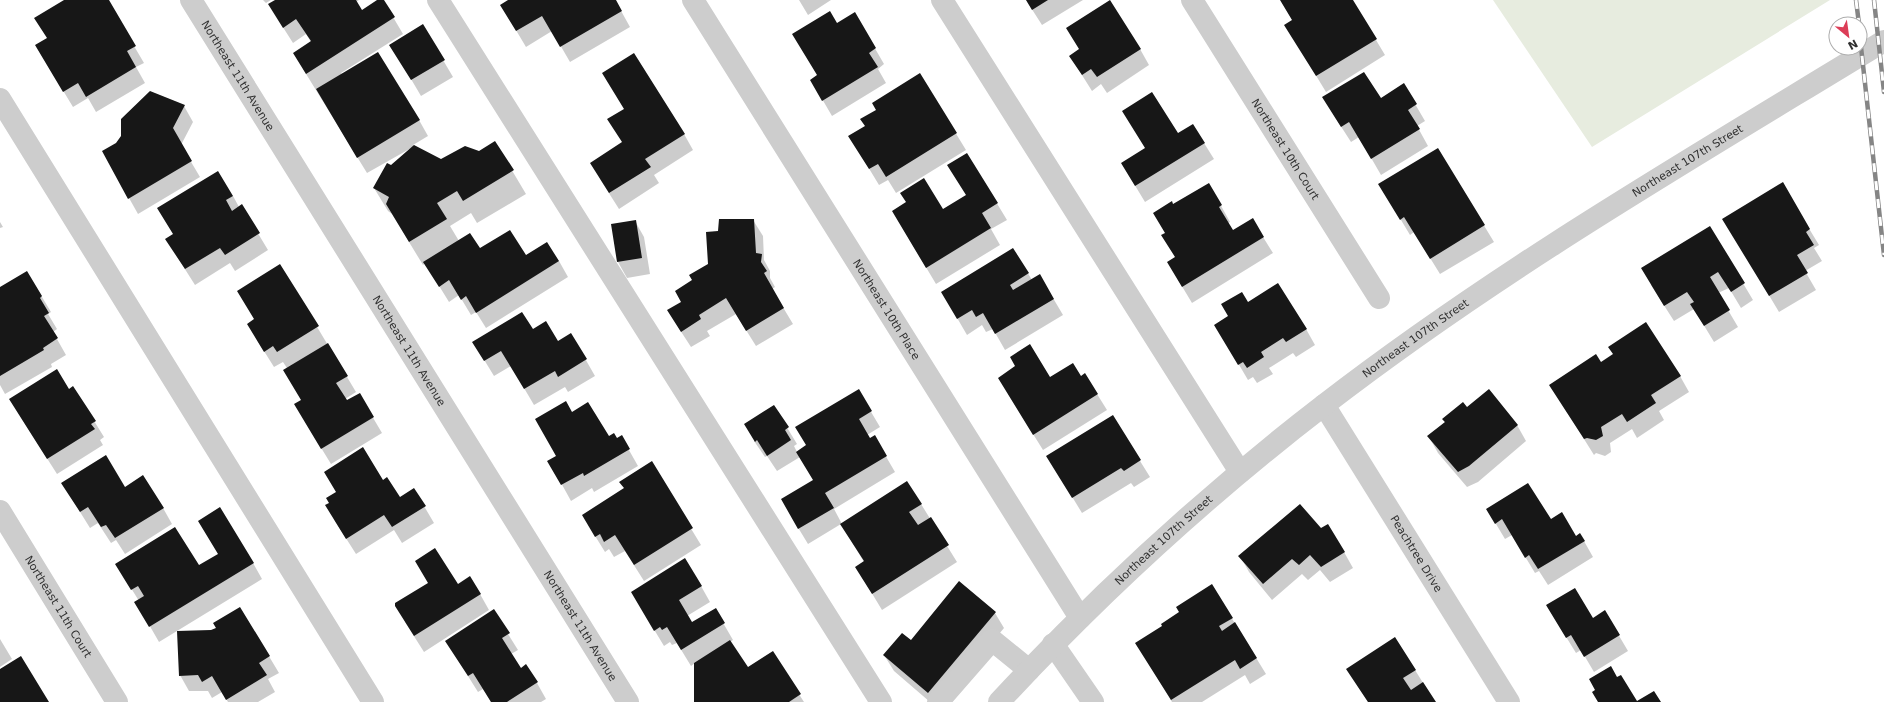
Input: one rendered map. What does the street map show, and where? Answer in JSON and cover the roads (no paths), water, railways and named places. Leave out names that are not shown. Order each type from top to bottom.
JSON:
[{"type":"street","name":"Northeast 11th Avenue","points":[[191,0],[628,702]]},
{"type":"street","points":[[438,0],[880,702]]},
{"type":"street","name":"Northeast 10th Place","points":[[693,0],[1080,618]]},
{"type":"street","points":[[942,0],[1240,472]]},
{"type":"street","name":"Northeast 10th Court","points":[[1192,0],[1379,298]]},
{"type":"street","name":"Northeast 107th Street","points":[[999,702],[1053,644],[1159,543],[1240,472],[1324,405],[1463,306],[1575,231],[1884,41]]},
{"type":"street","points":[[0,99],[373,702]]},
{"type":"street","name":"Peachtree Drive","points":[[1324,405],[1509,702]]},
{"type":"street","name":"Northeast 11th Court","points":[[0,510],[117,702]]},
{"type":"street","points":[[938,702],[992,640],[1029,670]]},
{"type":"street","points":[[1053,644],[1093,702]]},
{"type":"railway","points":[[1856,0],[1858,16]]},
{"type":"railway","points":[[1874,0],[1884,92]]},
{"type":"railway","points":[[1862,56],[1884,255]]}]
